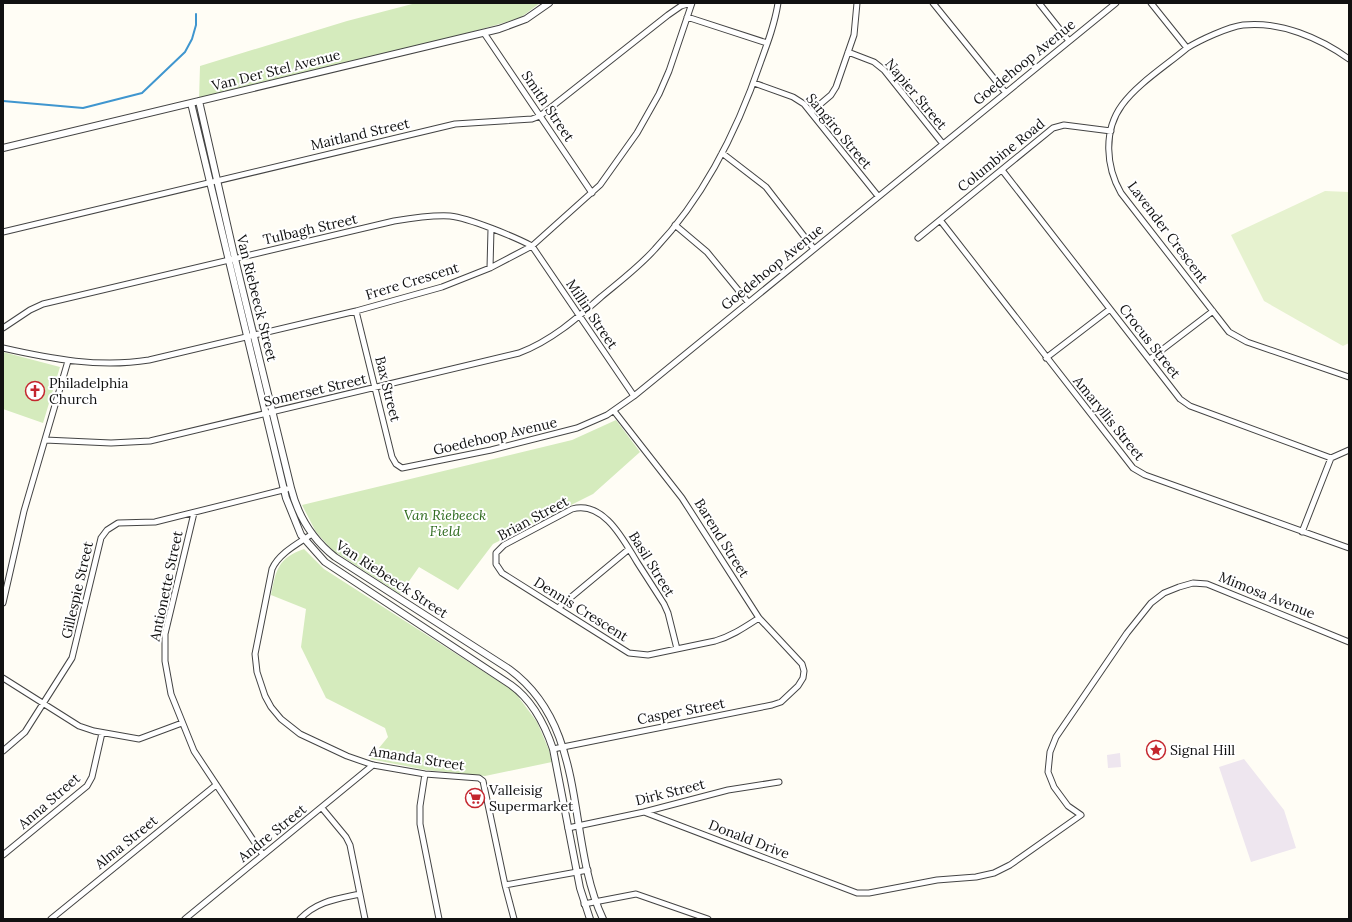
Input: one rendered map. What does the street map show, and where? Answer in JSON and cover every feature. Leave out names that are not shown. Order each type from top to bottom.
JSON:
[{"type":"street","name":"Van Der Stel Avenue","points":[[3,148],[484,33],[521,22],[549,3]]},
{"type":"street","name":"Frere Crescent","points":[[3,348],[68,361],[89,363],[139,362],[356,311],[442,287],[490,268],[532,246],[592,193],[618,162],[649,113],[669,71],[691,3]]},
{"type":"street","name":"Maitland Street","points":[[3,232],[455,124],[528,120],[540,116],[668,15],[681,6],[691,3]]},
{"type":"street","name":"Somerset Street","points":[[45,440],[93,443],[144,442],[519,353],[551,338],[579,316],[655,250],[707,180],[722,153],[754,83],[767,44],[778,3]]},
{"type":"street","points":[[811,112],[833,92],[856,26],[857,3]]},
{"type":"street","points":[[933,3],[1005,92]]},
{"type":"street","points":[[1039,3],[1069,41]]},
{"type":"street","name":"Goedehoop Avenue","points":[[404,469],[491,450],[577,428],[614,411],[1116,3]]},
{"type":"street","points":[[1151,3],[1187,48]]},
{"type":"street","points":[[687,16],[767,44]]},
{"type":"street","name":"Lavender Crescent","points":[[1349,59],[1328,45],[1293,32],[1270,26],[1237,26],[1187,48],[1127,98],[1117,112],[1111,131],[1108,149],[1108,158],[1117,186],[1229,332],[1239,338],[1349,377]]},
{"type":"street","name":"Smith Street","points":[[484,33],[592,193]]},
{"type":"street","name":"Napier Street","points":[[848,52],[874,62],[884,70],[943,144]]},
{"type":"street","name":"Sangiro Street","points":[[754,83],[794,97],[811,112],[878,196]]},
{"type":"street","name":"Van Riebeeck Street","points":[[199,101],[217,180],[247,337],[265,414],[287,489],[312,534],[325,549],[342,562],[521,678],[532,689],[547,709],[556,726],[563,747],[588,870],[596,902],[603,919]]},
{"type":"street","name":"Van Riebeeck Street","points":[[191,103],[211,182],[254,335],[273,412],[293,519],[304,539],[318,556],[337,572],[515,687],[537,713],[546,730],[553,749],[577,872],[584,904],[590,919]]},
{"type":"street","name":"Columbine Road","points":[[918,238],[1056,126],[1064,125],[1111,131]]},
{"type":"street","points":[[202,148],[209,146]]},
{"type":"street","points":[[722,153],[766,187],[814,249]]},
{"type":"street","name":"Crocus Street","points":[[1002,170],[1180,399],[1190,406],[1331,458]]},
{"type":"street","name":"Tulbagh Street","points":[[3,328],[38,306],[232,259],[408,219],[450,216],[461,218],[518,239],[532,246]]},
{"type":"street","name":"Amaryllis Street","points":[[940,220],[1127,462],[1138,472],[1349,548]]},
{"type":"street","points":[[675,225],[707,252],[748,302]]},
{"type":"street","points":[[490,268],[491,229]]},
{"type":"street","name":"Millin Street","points":[[532,246],[634,396]]},
{"type":"street","points":[[1046,358],[1110,309]]},
{"type":"street","name":"Bax Street","points":[[356,311],[392,457],[396,464],[404,469]]},
{"type":"street","points":[[1150,359],[1213,311]]},
{"type":"street","points":[[3,604],[24,511],[68,361]]},
{"type":"street","name":"Barend Street","points":[[614,411],[682,498],[759,618],[800,661],[804,672],[803,678]]},
{"type":"street","points":[[1302,532],[1331,458],[1349,450]]},
{"type":"street","name":"Gillespie Street","points":[[3,751],[25,732],[69,664],[74,653],[101,538],[104,533],[118,523],[155,522],[287,489]]},
{"type":"street","name":"Basil Street","points":[[584,508],[596,512],[613,525],[629,549],[666,609],[677,649]]},
{"type":"street","name":"Brian Street","points":[[495,555],[504,544],[572,509],[584,508]]},
{"type":"street","name":"Antionette Street","points":[[194,513],[165,643],[165,661],[171,694],[194,751],[263,855]]},
{"type":"street","name":"Amanda Street","points":[[312,534],[278,560],[272,569],[254,654],[261,686],[271,708],[295,732],[347,756],[373,765],[425,774],[479,778],[484,782],[505,885]]},
{"type":"street","points":[[558,608],[629,549]]},
{"type":"street","name":"Dennis Crescent","points":[[495,555],[496,564],[499,570],[629,653],[644,655],[726,638],[759,618]]},
{"type":"street","name":"Mimosa Avenue","points":[[846,888],[857,893],[870,893],[937,880],[976,877],[994,873],[1010,865],[1081,815],[1068,806],[1050,778],[1047,765],[1050,752],[1062,727],[1126,633],[1151,603],[1166,592],[1187,584],[1207,584],[1349,642]]},
{"type":"street","points":[[3,678],[43,705],[79,726],[102,733],[139,739],[182,723]]},
{"type":"street","name":"Casper Street","points":[[553,749],[772,705],[787,697],[803,678]]},
{"type":"street","name":"Anna Street","points":[[3,855],[87,786],[92,776],[102,733]]},
{"type":"street","name":"Andre Street","points":[[186,919],[193,917],[263,855],[373,765]]},
{"type":"street","points":[[425,774],[420,806],[420,824],[439,919]]},
{"type":"street","name":"Dirk Street","points":[[568,828],[644,812],[728,790],[779,782]]},
{"type":"street","name":"Alma Street","points":[[52,919],[216,785]]},
{"type":"street","points":[[322,808],[348,840],[365,919]]},
{"type":"street","name":"Donald Drive","points":[[644,812],[846,888]]},
{"type":"street","points":[[514,919],[505,885],[588,870]]},
{"type":"street","points":[[300,919],[324,901],[360,894]]},
{"type":"street","points":[[584,904],[636,894],[708,919]]},
{"type":"shaded area","points":[[1120,753],[1121,767],[1108,768],[1107,755]]},
{"type":"shaded area","points":[[1244,759],[1284,810],[1296,848],[1251,862],[1219,767]]},
{"type":"green space","points":[[416,3],[540,3],[520,18],[482,29],[373,59],[199,101],[200,66],[347,21]]},
{"type":"green space","points":[[1325,191],[1349,192],[1349,343],[1343,346],[1264,301],[1231,235]]},
{"type":"green space","points":[[3,352],[60,367],[43,423],[3,409]]},
{"type":"green space","name":"Van Riebeeck Field","points":[[616,420],[640,452],[593,494],[493,544],[458,590],[419,567],[400,594],[332,550],[316,532],[302,505],[572,440]]},
{"type":"green space","points":[[304,549],[324,569],[514,691],[537,722],[549,750],[552,762],[485,776],[426,770],[370,759],[388,737],[385,728],[326,698],[301,647],[306,609],[271,595],[277,572],[283,561],[289,556]]},
{"type":"waterway","points":[[3,101],[83,108],[142,93],[185,52],[192,39],[196,25],[196,14]]},
{"type":"place","name":"Philadelphia Church","points":[[35,391]]},
{"type":"place","name":"Signal Hill","points":[[1156,750]]},
{"type":"place","name":"Valleisig Supermarket","points":[[475,798]]}]
